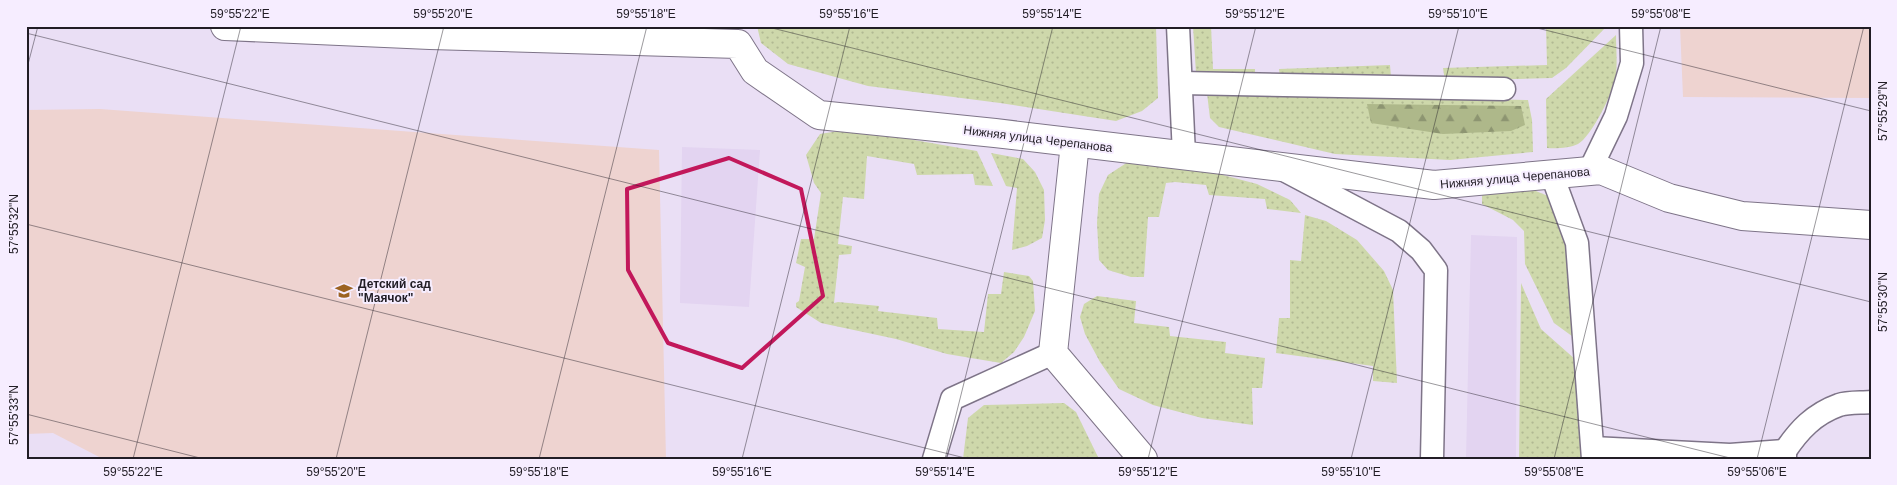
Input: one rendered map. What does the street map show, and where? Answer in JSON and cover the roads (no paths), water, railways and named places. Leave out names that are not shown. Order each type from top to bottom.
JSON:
[{"type":"street","name":"Нижняя улица Черепанова","points":[[225,26],[735,35],[756,71],[819,116],[1075,143],[1434,185],[1601,170],[1669,198],[1742,216],[1871,225]]},
{"type":"street","points":[[1075,143],[1054,353],[1143,459]]},
{"type":"lane","points":[[1178,26],[1184,156]]},
{"type":"lane","points":[[1589,172],[1616,116],[1632,64],[1631,26]]},
{"type":"lane","points":[[1181,83],[1504,89]]},
{"type":"lane","points":[[1276,166],[1399,231],[1421,250],[1436,270],[1432,459]]},
{"type":"lane","points":[[1552,175],[1577,243],[1593,454],[1785,455],[1797,433],[1815,417],[1840,405],[1871,402]]},
{"type":"lane","points":[[934,459],[952,399],[1054,353]]},
{"type":"place","name":"Детский сад \"Маячок\"","points":[[344,291]]}]
